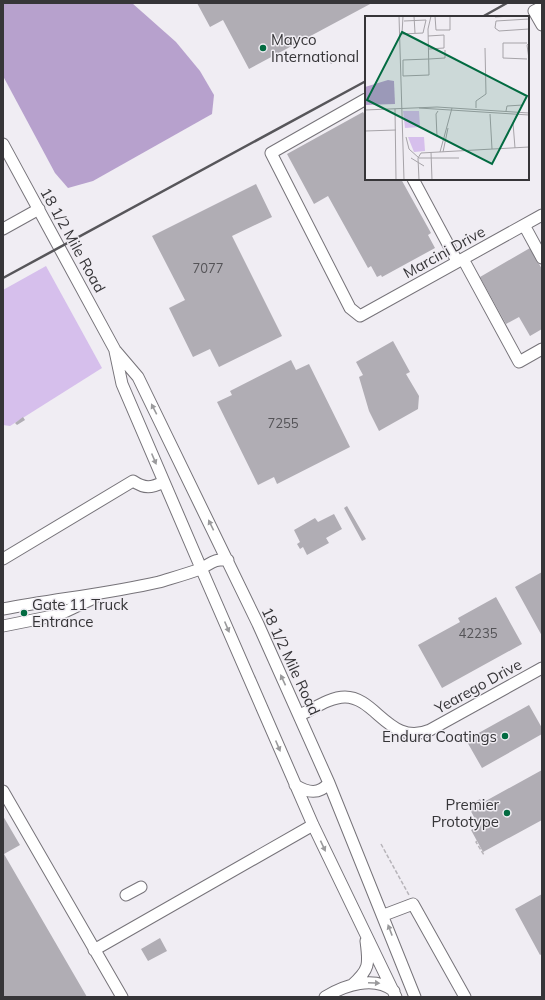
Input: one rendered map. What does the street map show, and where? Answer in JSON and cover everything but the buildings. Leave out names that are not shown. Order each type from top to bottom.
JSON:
[{"type":"street","points":[[542,7],[534,11],[542,25]]},
{"type":"street","name":"Marcini Drive","points":[[365,100],[271,153],[350,308],[360,316],[542,215]]},
{"type":"street","name":"18 1/2 Mile Road","points":[[3,144],[115,350],[138,377],[228,560],[300,715],[384,915],[415,997]]},
{"type":"street","points":[[413,180],[519,362],[542,349]]},
{"type":"street","points":[[3,229],[39,209]]},
{"type":"street","points":[[524,225],[542,258]]},
{"type":"street","name":"18 1/2 Mile Road","points":[[115,350],[122,384],[295,785],[395,994]]},
{"type":"street","points":[[3,559],[133,481],[150,488],[164,482]]},
{"type":"street","points":[[3,609],[54,599],[104,593],[160,581],[201,568],[215,560],[228,560]]},
{"type":"street","points":[[3,626],[58,614],[104,593]]},
{"type":"street","name":"Yearego Drive","points":[[300,715],[329,701],[346,697],[362,703],[396,728],[410,734],[417,734],[430,730],[542,668]]},
{"type":"street","points":[[295,785],[303,790],[314,792],[320,790],[329,783]]},
{"type":"street","points":[[3,791],[122,997]]},
{"type":"street","points":[[94,950],[313,825]]},
{"type":"street","points":[[126,895],[141,887]]},
{"type":"street","points":[[384,915],[413,904],[466,997]]},
{"type":"street","points":[[325,997],[352,984],[367,968],[369,963],[365,931]]},
{"type":"street","points":[[352,984],[375,982],[395,994]]},
{"type":"path","points":[[458,739],[465,737],[469,738]]},
{"type":"path","points":[[477,841],[476,842],[484,855]]},
{"type":"path","points":[[381,844],[413,904]]},
{"type":"shaded area","points":[[3,3],[132,3],[176,42],[200,71],[214,95],[212,114],[93,181],[68,188],[55,173],[3,76]]},
{"type":"shaded area","points":[[46,266],[102,368],[10,426],[3,425],[3,290]]},
{"type":"railway","points":[[484,16],[507,3]]},
{"type":"railway","points":[[3,278],[365,82]]},
{"type":"place","name":"Mayco International","points":[[263,48]]},
{"type":"place","name":"Gate 11 Truck Entrance","points":[[24,613]]},
{"type":"place","name":"Endura Coatings","points":[[505,736]]},
{"type":"place","name":"Premier Prototype","points":[[507,813]]}]
